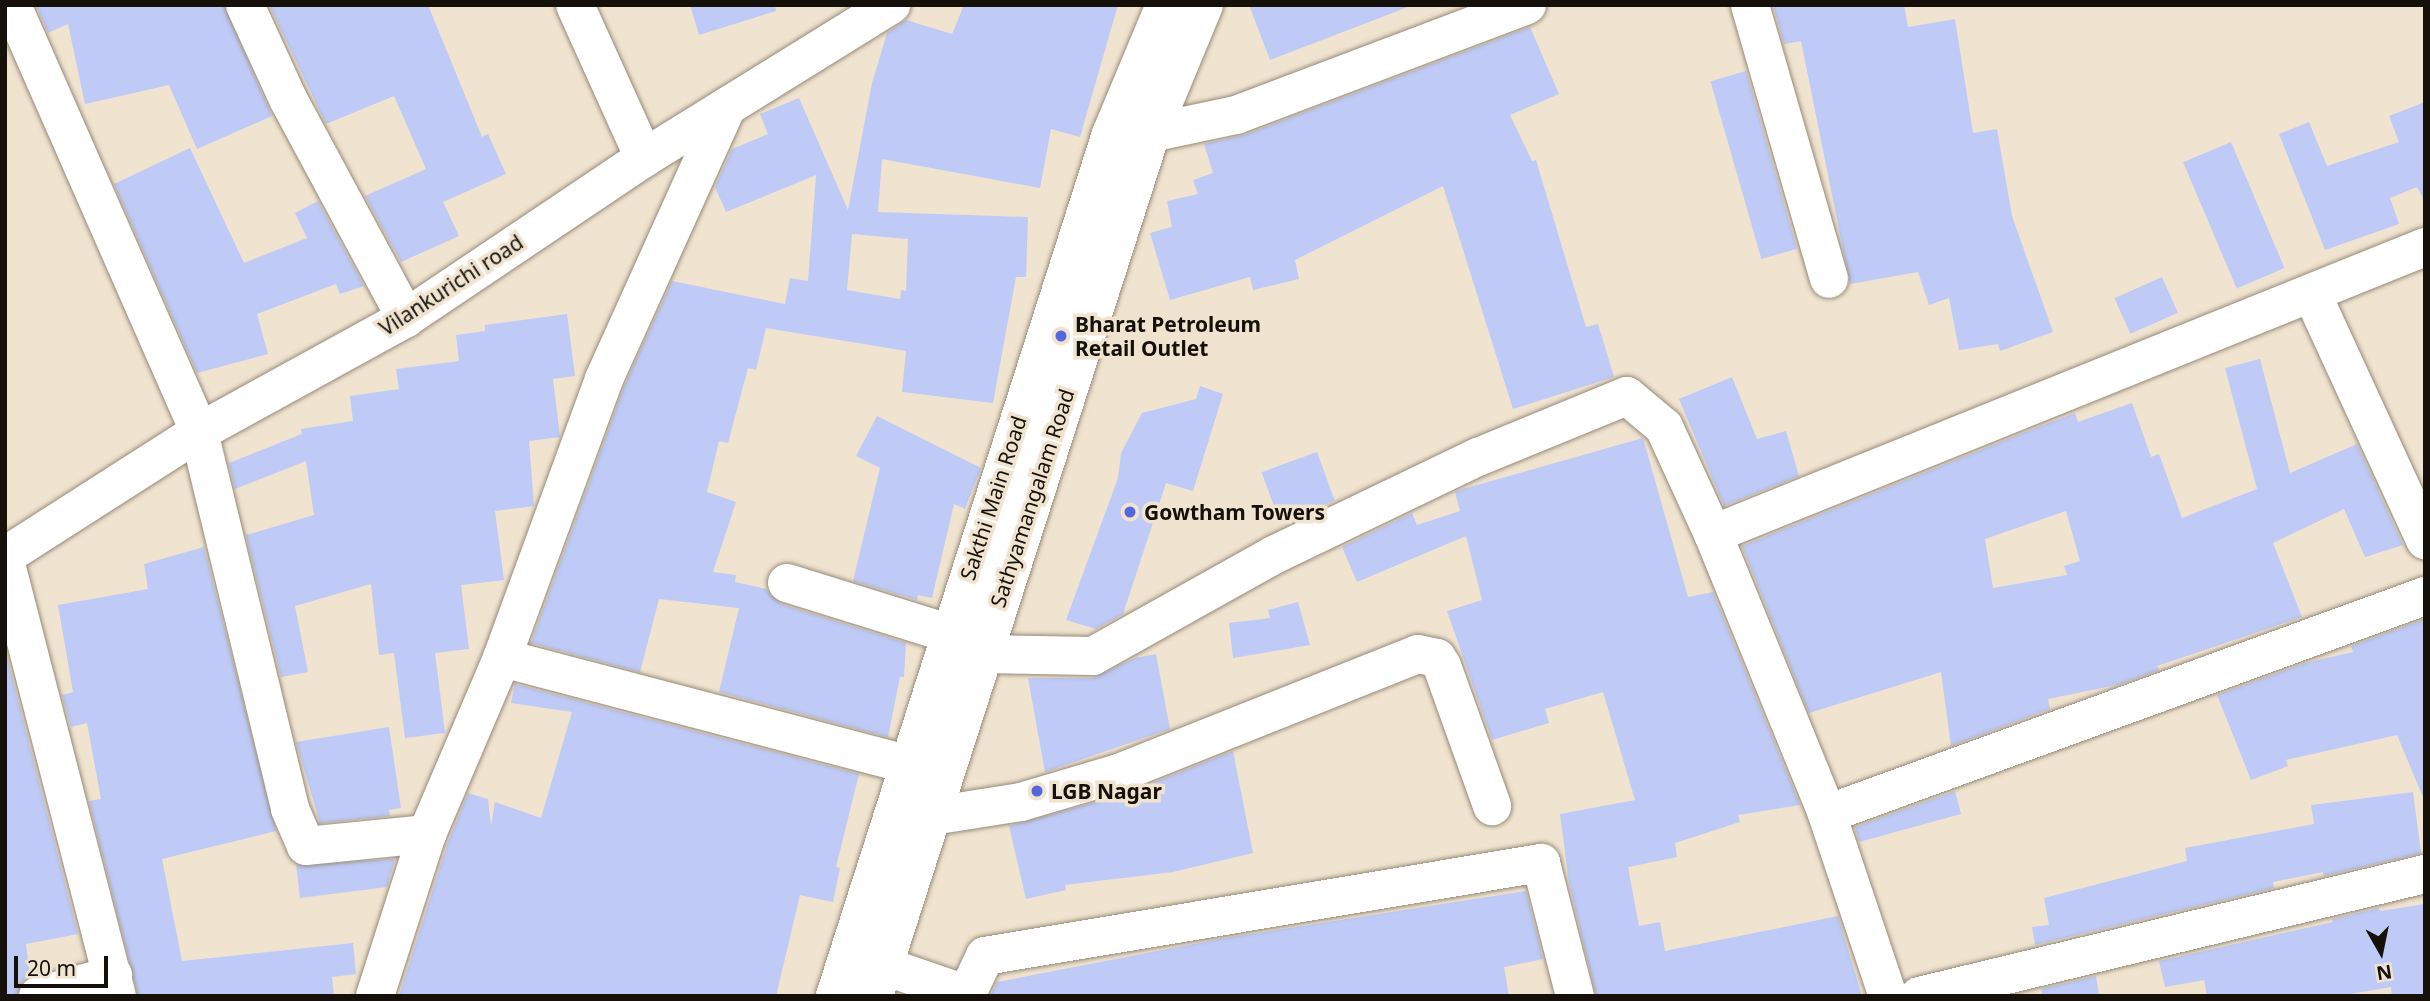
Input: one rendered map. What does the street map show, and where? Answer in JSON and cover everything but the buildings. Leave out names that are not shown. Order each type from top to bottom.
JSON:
[{"type":"main road","points":[[12,5],[199,432],[290,809],[306,846],[427,834]]},
{"type":"main road","points":[[245,5],[288,99],[406,318]]},
{"type":"main road","points":[[575,5],[644,158]]},
{"type":"main road","name":"Vilankurichi road","points":[[5,558],[199,432],[406,318],[644,158],[891,5]]},
{"type":"main road","name":"Sakthi Main Road","points":[[835,996],[906,764],[1111,134],[1166,5]]},
{"type":"main road","name":"Sathyamangalam Road","points":[[879,981],[981,654],[1151,133],[1204,5]]},
{"type":"main road","points":[[1151,133],[1236,115],[1527,5]]},
{"type":"main road","points":[[1750,5],[1829,279]]},
{"type":"main road","points":[[375,996],[427,834],[502,658],[604,379],[727,107]]},
{"type":"main road","points":[[1713,534],[2425,247]]},
{"type":"main road","points":[[2312,294],[2425,540]]},
{"type":"main road","points":[[787,583],[948,634],[981,654],[1093,656],[1275,555],[1478,457],[1627,397],[1664,427],[1713,534],[1827,814],[1888,996]]},
{"type":"main road","points":[[5,558],[115,985],[38,996]]},
{"type":"main road","points":[[1827,814],[2425,596]]},
{"type":"main road","points":[[932,816],[1021,802],[1119,773],[1418,654],[1437,658],[1442,666],[1492,806]]},
{"type":"main road","points":[[502,658],[906,764]]},
{"type":"main road","points":[[879,981],[966,995],[985,956],[1541,863],[1575,996]]},
{"type":"main road","points":[[1919,996],[2425,874]]},
{"type":"place","name":"Bharat Petroleum Retail Outlet","points":[[1061,336]]},
{"type":"place","name":"Gowtham Towers","points":[[1130,512]]},
{"type":"place","name":"LGB Nagar","points":[[1037,791]]}]
